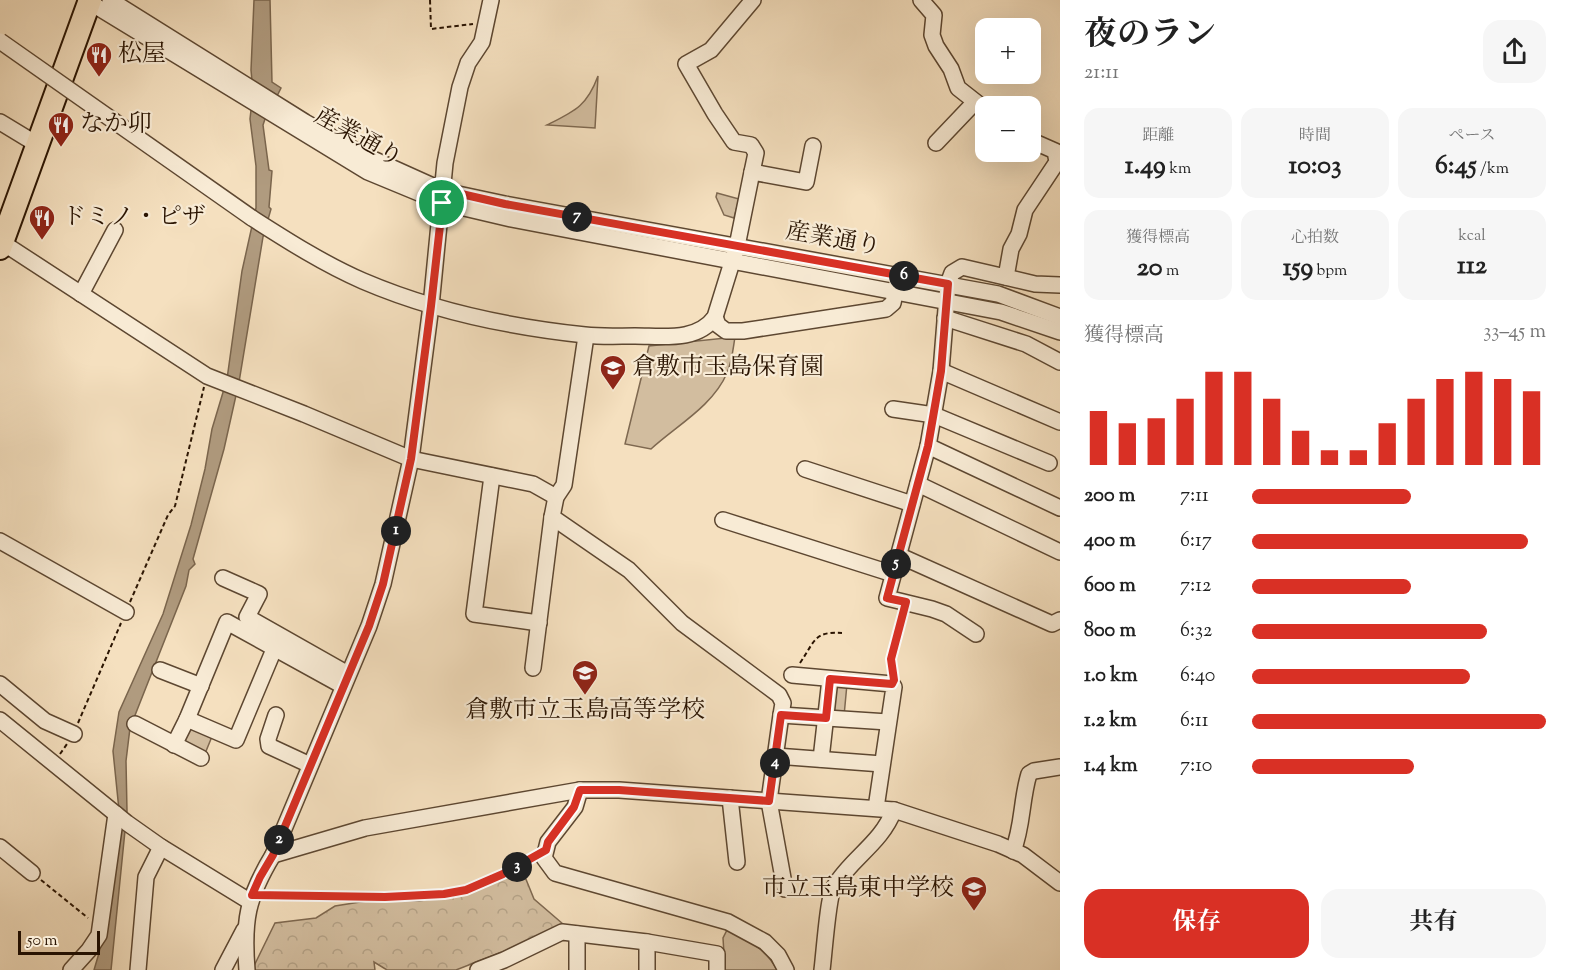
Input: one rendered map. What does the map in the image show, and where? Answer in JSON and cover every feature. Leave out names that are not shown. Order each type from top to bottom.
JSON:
[{"type":"highway","points":[[1,244],[94,1]]},
{"type":"street","points":[[247,970],[245,927],[251,898],[273,855],[369,626],[383,584],[411,459],[431,306],[446,163],[460,87],[468,63],[482,42],[491,0]]},
{"type":"street","points":[[0,41],[252,218],[308,254],[362,281],[431,306],[488,320],[586,336],[669,336],[696,333],[708,327],[715,317],[737,246],[756,153],[751,145],[734,142],[686,64],[711,50],[753,0]]},
{"type":"street","points":[[921,0],[934,15],[932,34],[936,46],[951,69],[958,88],[975,102]]},
{"type":"street","name":"産業通り","points":[[94,1],[270,106],[368,172],[511,219],[947,300],[1001,312],[1060,332]]},
{"type":"street","points":[[936,143],[975,110]]},
{"type":"street","points":[[0,122],[38,145]]},
{"type":"street","points":[[1006,277],[1011,249],[1019,234],[1025,210],[1057,162],[1055,151],[1041,145]]},
{"type":"street","points":[[752,172],[806,182],[813,146]]},
{"type":"street","name":"産業通り","points":[[443,197],[505,204],[948,284],[998,294],[1060,317]]},
{"type":"street","points":[[81,294],[115,230]]},
{"type":"street","points":[[1,244],[207,376],[411,459],[533,484],[556,497]]},
{"type":"street","points":[[976,634],[946,614],[887,598],[928,446],[941,371],[948,284],[952,273],[962,267],[1045,285],[1060,285]]},
{"type":"street","points":[[715,317],[718,325],[726,331],[743,331],[886,309],[893,303],[899,275]]},
{"type":"street","points":[[945,318],[1026,344],[1060,362]]},
{"type":"street","points":[[533,668],[552,517],[556,497],[564,485],[586,336]]},
{"type":"street","points":[[941,371],[1060,422]]},
{"type":"street","points":[[893,409],[934,415],[1049,463]]},
{"type":"street","points":[[928,446],[1060,508]]},
{"type":"street","points":[[805,470],[912,504]]},
{"type":"street","points":[[492,476],[474,614],[539,623]]},
{"type":"street","points":[[918,484],[1060,552]]},
{"type":"street","points":[[552,517],[629,570],[682,623],[776,692],[783,703],[769,801],[785,889]]},
{"type":"street","points":[[723,520],[893,574]]},
{"type":"street","points":[[0,541],[126,612]]},
{"type":"street","points":[[898,555],[1052,624],[1060,620]]},
{"type":"street","points":[[223,578],[259,594],[244,623]]},
{"type":"street","points":[[174,745],[227,622],[244,623],[345,680]]},
{"type":"street","points":[[244,623],[276,647],[345,680]]},
{"type":"street","points":[[187,718],[236,740],[276,647]]},
{"type":"street","points":[[160,670],[201,686]]},
{"type":"street","points":[[792,675],[892,684],[894,687],[876,808]]},
{"type":"street","points":[[820,759],[830,679]]},
{"type":"street","points":[[0,684],[45,721],[74,734]]},
{"type":"street","points":[[276,715],[268,739],[269,746],[310,765]]},
{"type":"street","points":[[781,715],[888,722]]},
{"type":"street","points":[[0,720],[161,847],[251,898]]},
{"type":"street","points":[[135,724],[201,758]]},
{"type":"street","points":[[776,756],[882,764]]},
{"type":"street","points":[[1013,851],[1019,836],[1025,787],[1029,774],[1034,771],[1060,767]]},
{"type":"street","points":[[273,855],[365,828],[580,790],[619,790],[894,810],[998,844],[1041,867],[1060,883]]},
{"type":"street","points":[[580,790],[574,807],[548,842],[544,858],[555,873],[728,922],[765,942],[778,955],[786,970]]},
{"type":"street","points":[[730,798],[737,862]]},
{"type":"street","points":[[822,970],[833,887],[877,840],[888,825],[894,810]]},
{"type":"street","points":[[71,970],[89,951],[99,935],[122,818]]},
{"type":"street","points":[[0,847],[32,873]]},
{"type":"street","points":[[138,970],[146,877],[161,847]]},
{"type":"street","points":[[223,970],[245,927]]},
{"type":"street","points":[[478,970],[504,965],[562,932],[647,942],[717,954],[717,970]]},
{"type":"street","points":[[577,934],[577,970]]},
{"type":"street","points":[[647,942],[647,970]]},
{"type":"path","points":[[430,0],[431,29],[487,22]]},
{"type":"path","points":[[53,763],[74,734],[168,515],[175,506],[207,376]]},
{"type":"path","points":[[892,684],[894,680],[891,659],[906,602]]},
{"type":"path","points":[[792,675],[818,636],[828,632],[843,633]]},
{"type":"path","points":[[251,898],[444,894],[466,890],[503,874],[546,850]]},
{"type":"path","points":[[32,873],[100,928]]},
{"type":"green space","points":[[598,76],[595,128],[547,125],[579,106],[589,94]]},
{"type":"green space","points":[[717,193],[739,199],[734,218],[724,215],[716,197]]},
{"type":"green space","points":[[735,337],[727,373],[713,396],[651,449],[625,444],[649,346]]},
{"type":"green space","points":[[847,684],[844,716],[831,713],[835,687]]},
{"type":"green space","points":[[190,727],[213,734],[204,756],[182,740]]},
{"type":"green space","points":[[521,867],[534,899],[563,924],[510,949],[456,970],[387,970],[374,962],[375,970],[252,970],[275,923],[316,918],[335,906],[379,899],[419,901],[463,894],[487,885]]},
{"type":"green space","points":[[727,930],[762,950],[777,970],[725,970],[723,938]]},
{"type":"shaded area","points":[[254,0],[270,0],[272,82],[281,88],[275,100],[271,101],[263,125],[269,170],[272,171],[269,207],[271,209],[263,237],[239,382],[224,449],[193,559],[195,564],[189,570],[186,586],[130,728],[126,761],[127,811],[111,970],[94,970],[110,892],[119,810],[113,751],[119,712],[163,614],[191,525],[212,429],[227,379],[242,271],[256,208],[256,166],[250,119],[253,92],[251,70]]},
{"type":"place","name":"松屋","points":[[99,78]]},
{"type":"place","name":"なか卯","points":[[61,148]]},
{"type":"place","name":"ドミノ・ピザ","points":[[42,241]]},
{"type":"place","name":"倉敷市玉島保育園","points":[[613,391]]},
{"type":"place","name":"倉敷市立玉島高等学校","points":[[585,696]]},
{"type":"place","name":"市立玉島東中学校","points":[[974,912]]},
{"type":"route","points":[[444,190],[505,204],[948,284],[941,371],[928,446],[887,598],[906,602],[891,659],[894,680],[892,684],[830,679],[826,718],[781,715],[769,801],[619,790],[580,790],[574,807],[548,842],[546,850],[503,874],[466,890],[444,894],[385,897],[252,895],[273,855],[369,626],[383,584],[411,459],[442,203],[444,190]]}]
